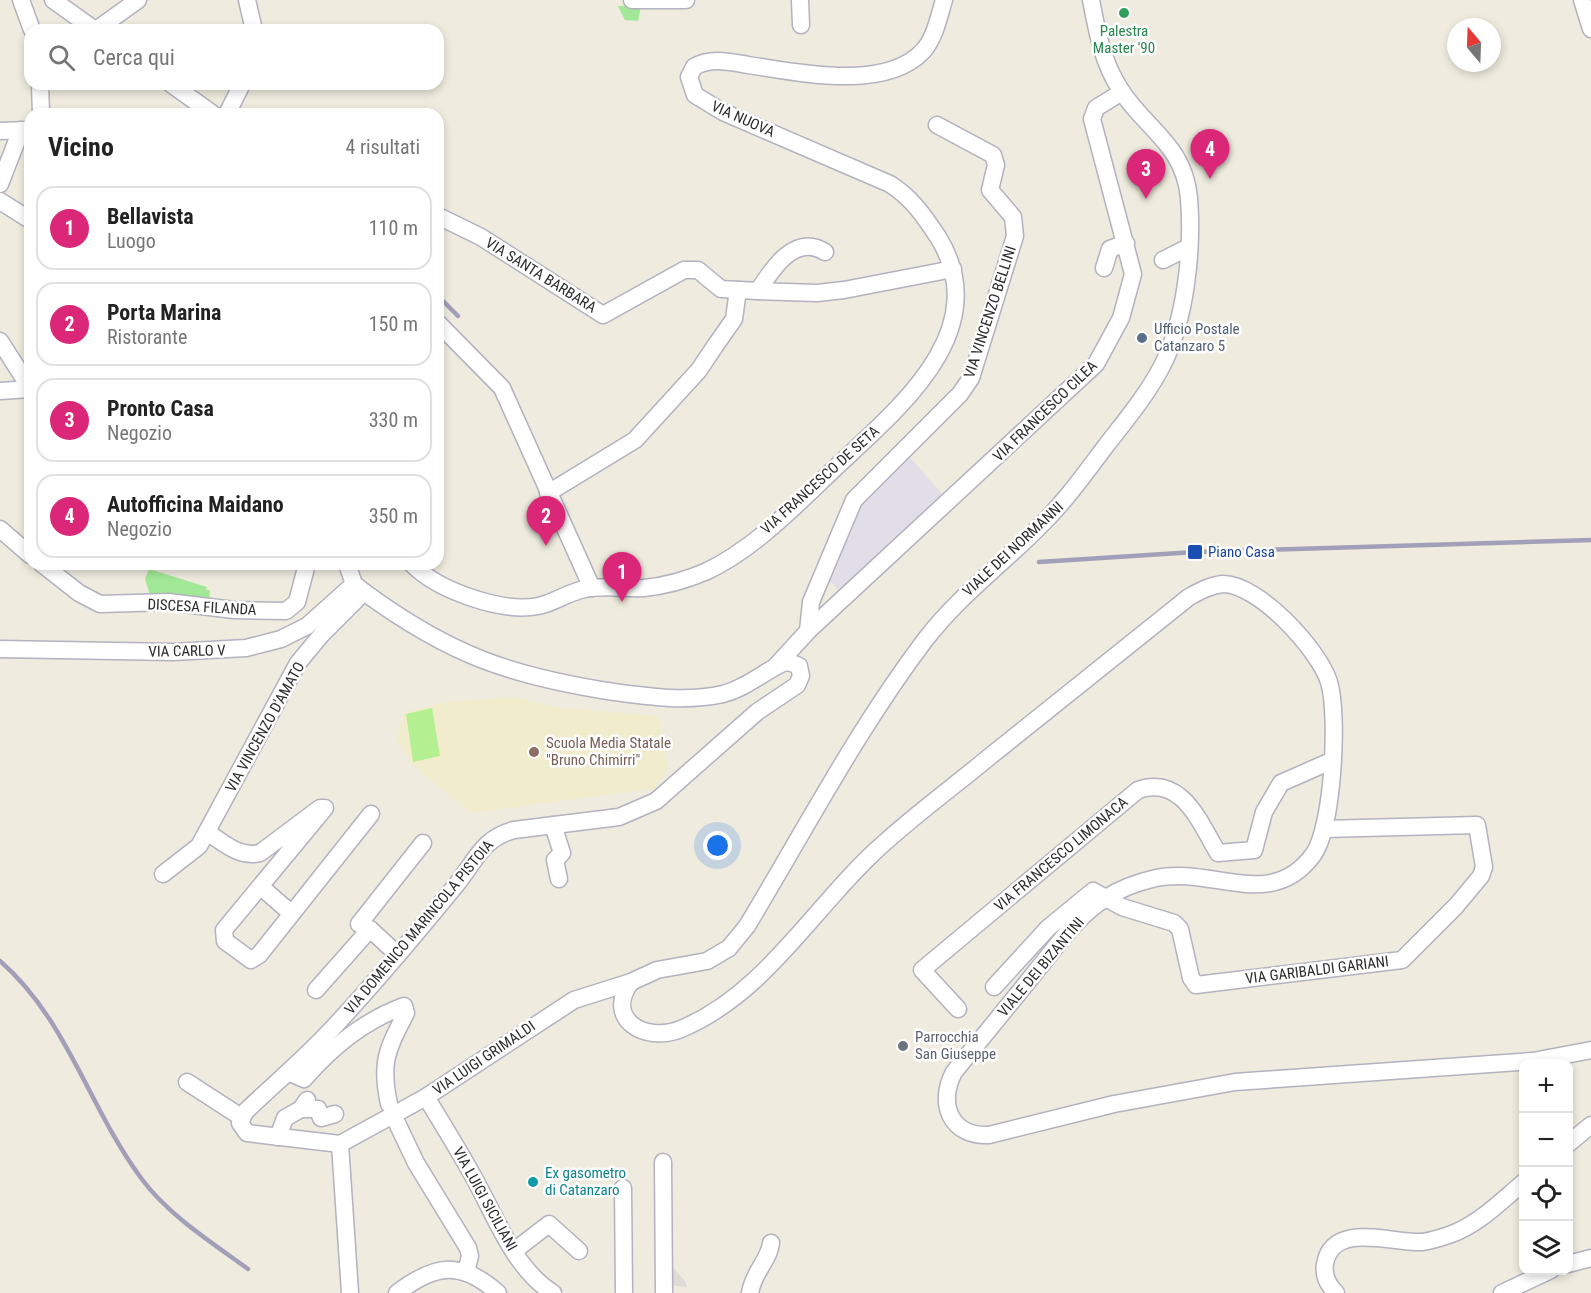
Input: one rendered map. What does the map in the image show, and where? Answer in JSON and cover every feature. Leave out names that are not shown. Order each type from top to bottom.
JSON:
[{"type":"street","points":[[21,0],[30,24]]},
{"type":"street","points":[[53,0],[87,24]]},
{"type":"street","points":[[104,24],[138,0]]},
{"type":"street","points":[[247,0],[253,24]]},
{"type":"street","points":[[632,0],[686,0]]},
{"type":"street","points":[[800,0],[801,25]]},
{"type":"street","name":"VIA NUOVA","points":[[944,0],[923,51],[897,67],[868,74],[821,76],[714,61],[694,68],[690,83],[695,95],[723,112],[853,166],[901,191],[922,213],[942,244],[953,269]]},
{"type":"street","name":"VIALE DEI NORMANNI","points":[[631,982],[657,970],[707,961],[729,948],[742,933],[824,792],[924,641],[972,586],[1065,501],[1148,390],[1171,344],[1180,314],[1189,247],[1189,199],[1183,169],[1167,142],[1122,92],[1103,56],[1091,0]]},
{"type":"street","points":[[1582,0],[1591,28]]},
{"type":"street","points":[[40,90],[41,108]]},
{"type":"street","points":[[178,90],[201,108]]},
{"type":"street","points":[[230,108],[239,90]]},
{"type":"street","name":"VIA FRANCESCO CILEA","points":[[776,666],[808,631],[1096,364],[1121,318],[1133,274],[1092,119],[1094,112],[1102,102],[1122,92]]},
{"type":"street","name":"VIA VINCENZO BELLINI","points":[[808,631],[811,602],[854,500],[960,394],[971,378],[1015,236],[1013,217],[990,190],[996,165],[993,155],[937,125]]},
{"type":"street","points":[[0,131],[24,130]]},
{"type":"street","points":[[1,181],[24,134]]},
{"type":"street","points":[[0,201],[24,215]]},
{"type":"street","name":"VIA SANTA BARBARA","points":[[444,219],[481,237],[603,315],[684,270],[698,270],[721,289],[738,290]]},
{"type":"street","points":[[1104,268],[1110,249],[1126,243]]},
{"type":"street","points":[[758,291],[776,263],[784,255],[809,246],[825,252]]},
{"type":"street","points":[[1163,260],[1189,247]]},
{"type":"street","points":[[548,493],[636,440],[704,362],[734,319],[738,290],[817,293],[854,289],[953,269]]},
{"type":"street","name":"VIA FRANCESCO DE SETA","points":[[419,570],[450,590],[522,607],[549,603],[592,588],[652,587],[694,576],[737,554],[875,431],[937,359],[948,335],[956,302],[953,269]]},
{"type":"street","points":[[444,328],[502,388],[592,588]]},
{"type":"street","points":[[0,341],[24,379]]},
{"type":"street","points":[[0,391],[24,389]]},
{"type":"street","points":[[0,529],[24,550]]},
{"type":"street","name":"DISCESA FILANDA","points":[[50,570],[79,593],[100,604],[168,602],[234,610],[286,610],[297,602],[305,570]]},
{"type":"street","points":[[350,570],[359,588],[405,622],[458,651],[506,670],[571,685],[650,697],[686,699],[725,693],[748,685],[776,666]]},
{"type":"street","name":"VIALE DEI BIZANTINI","points":[[631,982],[623,996],[624,1012],[632,1025],[645,1034],[673,1032],[732,1001],[882,845],[1189,597],[1212,586],[1234,586],[1252,594],[1289,625],[1315,654],[1324,670],[1333,700],[1335,734],[1328,815],[1320,843],[1303,866],[1292,875],[1270,884],[1250,885],[1208,877],[1176,875],[1138,883],[1105,898],[1076,923],[954,1072],[946,1093],[948,1109],[954,1121],[965,1131],[979,1136],[989,1135],[1114,1104],[1235,1082],[1533,1061],[1591,1050]]},
{"type":"street","name":"VIA CARLO V","points":[[0,650],[173,652],[246,648],[280,639],[307,626],[359,588]]},
{"type":"street","name":"VIA VINCENZO D'AMATO","points":[[163,874],[199,846],[298,663],[359,588]]},
{"type":"street","name":"VIA DOMENICO MARINCOLA PISTOIA","points":[[242,1117],[329,1032],[398,955],[461,879],[485,844],[497,835],[514,830],[619,817],[656,801],[757,712],[800,682],[801,671],[794,663],[776,666]]},
{"type":"street","name":"VIA FRANCESCO LIMONACA","points":[[958,1010],[922,970],[1138,790],[1152,785],[1171,788],[1193,810],[1218,853],[1254,850],[1264,812],[1281,783],[1331,761]]},
{"type":"street","points":[[207,832],[242,854],[251,855],[260,853],[320,808],[325,808],[224,930],[225,941],[237,952],[251,960],[259,956],[371,814]]},
{"type":"street","points":[[553,825],[562,853],[555,860],[559,879]]},
{"type":"street","name":"VIA GARIBALDI GARIANI","points":[[1105,898],[1156,920],[1174,923],[1180,929],[1191,978],[1196,985],[1402,960],[1456,906],[1481,876],[1484,867],[1477,825],[1324,829]]},
{"type":"street","points":[[359,924],[423,843]]},
{"type":"street","points":[[261,887],[291,913]]},
{"type":"street","points":[[994,987],[1048,928],[1069,909],[1093,891],[1105,898]]},
{"type":"street","points":[[316,990],[370,929],[398,955]]},
{"type":"street","name":"VIA LUIGI GRIMALDI","points":[[340,1144],[426,1097],[574,1000],[631,982]]},
{"type":"street","points":[[288,1072],[304,1079],[342,1041],[404,1006],[406,1013],[386,1053],[384,1074],[389,1104]]},
{"type":"street","points":[[187,1082],[242,1117],[240,1127],[247,1133],[340,1144],[350,1293]]},
{"type":"street","name":"VIA LUIGI SICILIANI","points":[[426,1097],[514,1251],[542,1286],[553,1293]]},
{"type":"street","points":[[278,1137],[285,1118],[304,1104],[318,1109],[321,1118],[334,1114]]},
{"type":"street","points":[[396,1123],[416,1163],[468,1248],[470,1256],[466,1272]]},
{"type":"street","points":[[1573,1141],[1591,1125]]},
{"type":"street","points":[[663,1162],[664,1293]]},
{"type":"street","points":[[1336,1293],[1329,1286],[1324,1269],[1329,1253],[1340,1242],[1361,1237],[1422,1242],[1451,1234],[1481,1218],[1519,1186]]},
{"type":"street","points":[[622,1188],[624,1293]]},
{"type":"street","points":[[514,1251],[549,1224],[579,1251]]},
{"type":"street","points":[[750,1293],[760,1265],[770,1253],[771,1243]]},
{"type":"street","points":[[1573,1263],[1591,1258]]},
{"type":"street","points":[[397,1293],[432,1271],[454,1268],[466,1272],[498,1293]]},
{"type":"street","points":[[1502,1293],[1540,1275]]},
{"type":"shaded area","points":[[909,456],[942,494],[890,547],[838,590],[827,578],[857,504]]},
{"type":"shaded area","name":"Scuola Media Statale \"Bruno Chimirri\"","points":[[516,697],[550,707],[658,716],[668,768],[655,788],[471,813],[412,764],[396,739],[405,712],[446,702]]},
{"type":"shaded area","points":[[669,1263],[685,1281],[687,1287],[669,1285]]},
{"type":"green space","points":[[618,6],[641,6],[638,21],[625,20]]},
{"type":"green space","points":[[149,570],[152,570],[207,587],[206,590],[210,590],[209,603],[150,595],[145,579]]},
{"type":"green space","points":[[432,708],[440,756],[413,762],[406,714]]},
{"type":"railway","points":[[444,302],[458,316]]},
{"type":"railway","points":[[1039,562],[1195,552],[1591,540]]},
{"type":"railway","points":[[0,961],[23,984],[43,1010],[76,1065],[106,1123],[141,1178],[177,1216],[248,1269]]},
{"type":"place","name":"Palestra Master '90","points":[[1124,13]]},
{"type":"place","name":"Autofficina Maidano","points":[[1210,179]]},
{"type":"place","name":"Pronto Casa","points":[[1146,199]]},
{"type":"place","name":"Ufficio Postale Catanzaro 5","points":[[1142,338]]},
{"type":"place","name":"Porta Marina","points":[[546,546]]},
{"type":"place","name":"Piano Casa","points":[[1195,552]]},
{"type":"place","name":"Bellavista","points":[[622,602]]},
{"type":"place","name":"Scuola Media Statale \"Bruno Chimirri\"","points":[[534,752]]},
{"type":"place","name":"Parrocchia San Giuseppe","points":[[903,1046]]},
{"type":"place","name":"Ex gasometro di Catanzaro","points":[[533,1182]]}]
